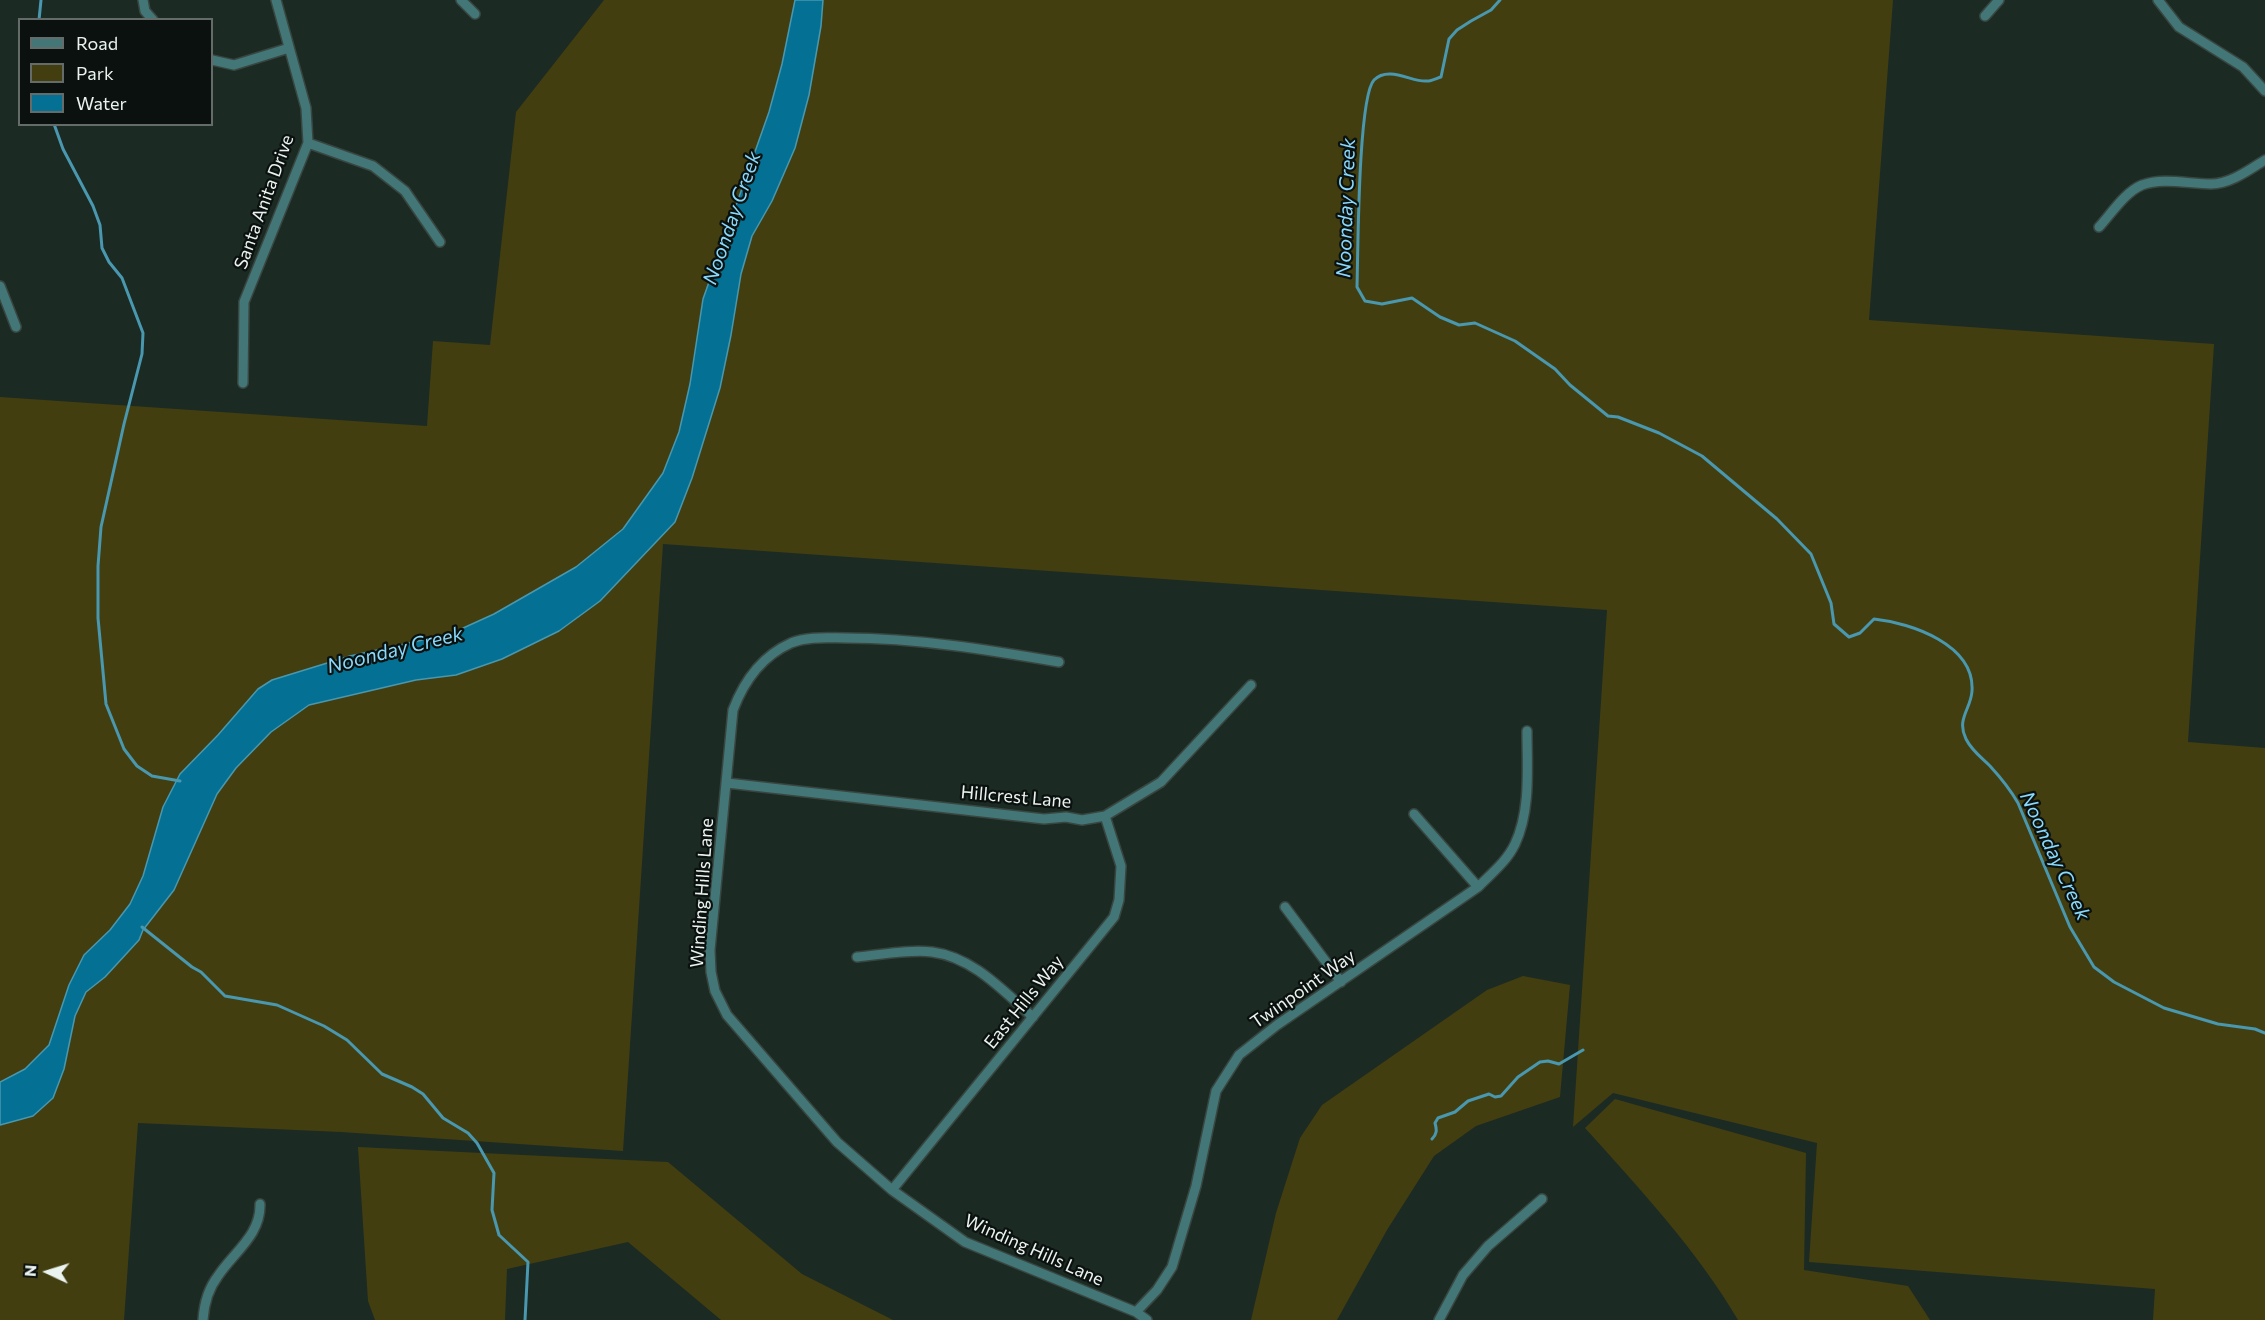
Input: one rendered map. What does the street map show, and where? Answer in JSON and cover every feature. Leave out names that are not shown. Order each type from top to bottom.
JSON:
[{"type":"street","points":[[143,0],[145,11],[151,18]]},
{"type":"street","name":"Santa Anita Drive","points":[[243,383],[244,302],[308,143],[306,108],[276,0]]},
{"type":"street","points":[[461,0],[476,14]]},
{"type":"street","points":[[1985,16],[1999,0]]},
{"type":"street","points":[[2158,0],[2179,27],[2242,67],[2265,91]]},
{"type":"street","points":[[213,60],[234,64],[290,48]]},
{"type":"street","points":[[308,143],[373,166],[405,191],[440,242]]},
{"type":"street","points":[[2099,227],[2122,201],[2143,184],[2222,183],[2265,160]]},
{"type":"street","points":[[0,286],[16,327]]},
{"type":"street","name":"Winding Hills Lane","points":[[1059,662],[981,649],[876,638],[815,638],[794,642],[776,651],[759,666],[740,692],[733,710],[710,950],[711,972],[715,991],[727,1015],[837,1142],[892,1190],[965,1242],[1136,1312],[1147,1320]]},
{"type":"street","name":"Hillcrest Lane","points":[[727,783],[1044,819],[1082,819],[1105,816],[1161,782],[1251,685]]},
{"type":"street","name":"Twinpoint Way","points":[[1136,1312],[1157,1290],[1172,1267],[1196,1186],[1216,1091],[1227,1072],[1239,1055],[1269,1031],[1478,886],[1506,858],[1520,832],[1527,783],[1527,731]]},
{"type":"street","points":[[1414,814],[1478,886]]},
{"type":"street","name":"East Hills Way","points":[[892,1190],[1114,917],[1119,900],[1121,866],[1105,816]]},
{"type":"street","points":[[1285,907],[1341,982]]},
{"type":"street","points":[[857,957],[930,951],[945,954],[972,966],[1033,1017]]},
{"type":"street","points":[[1439,1320],[1463,1275],[1488,1246],[1542,1199]]},
{"type":"street","points":[[203,1320],[203,1307],[209,1291],[218,1275],[256,1228],[260,1216],[260,1204]]},
{"type":"green space","points":[[604,0],[1893,0],[1869,320],[2214,344],[2188,742],[2265,748],[2265,1320],[2153,1320],[2155,1289],[1809,1262],[1817,1143],[1613,1093],[1573,1127],[1607,610],[663,544],[623,1151],[341,1132],[138,1123],[124,1320],[0,1320],[0,397],[427,426],[433,341],[490,345],[516,112]]},
{"type":"green space","points":[[1523,976],[1570,985],[1560,1097],[1476,1126],[1434,1156],[1387,1230],[1337,1320],[1251,1320],[1276,1213],[1300,1138],[1322,1105],[1487,990]]},
{"type":"green space","points":[[1615,1099],[1806,1153],[1804,1270],[1908,1286],[1930,1320],[1738,1320],[1686,1244],[1585,1128]]},
{"type":"green space","points":[[358,1147],[668,1162],[802,1274],[893,1320],[721,1320],[628,1242],[507,1269],[505,1320],[375,1320],[368,1301]]},
{"type":"water","points":[[795,0],[823,0],[821,26],[809,95],[795,148],[772,201],[752,236],[741,274],[720,388],[692,478],[675,522],[600,601],[559,631],[502,659],[456,675],[416,680],[309,705],[271,732],[236,768],[217,794],[174,890],[143,930],[139,940],[105,977],[86,992],[75,1016],[64,1069],[53,1098],[33,1116],[0,1125],[0,1082],[25,1069],[49,1045],[69,985],[84,955],[110,930],[130,904],[143,876],[163,807],[180,774],[258,689],[272,680],[350,656],[450,634],[494,614],[576,567],[623,529],[663,473],[679,432],[690,384],[703,299],[769,112],[782,64]]},
{"type":"waterway","points":[[39,18],[41,0]]},
{"type":"waterway","name":"Noonday Creek","points":[[1500,0],[1491,10],[1457,30],[1449,39],[1441,77],[1431,81],[1421,81],[1387,74],[1374,80],[1369,92],[1365,115],[1360,178],[1357,287],[1365,301],[1382,304],[1412,298],[1440,317],[1459,325],[1475,323],[1515,341],[1555,369],[1570,385],[1608,416],[1618,417],[1659,433],[1702,456],[1777,519],[1811,554],[1831,603],[1834,624],[1849,637],[1860,633],[1874,619],[1906,625],[1922,631],[1952,649],[1963,661],[1970,675],[1972,691],[1963,720],[1963,732],[1966,739],[1974,751],[2002,779],[2018,803],[2070,927],[2094,967],[2114,982],[2164,1008],[2218,1024],[2255,1029],[2265,1033]]},
{"type":"waterway","points":[[55,126],[63,149],[93,206],[100,225],[102,248],[109,262],[122,278],[143,333],[142,354],[101,527],[98,618],[106,704],[124,749],[137,766],[152,776],[180,781]]},
{"type":"waterway","points":[[142,927],[201,972],[225,996],[277,1005],[324,1026],[347,1040],[382,1074],[423,1094],[443,1118],[468,1133],[477,1143],[494,1173],[492,1210],[499,1235],[528,1262],[525,1320]]},
{"type":"waterway","points":[[1432,1139],[1436,1134],[1435,1123],[1438,1118],[1455,1112],[1468,1101],[1489,1094],[1495,1097],[1501,1096],[1518,1077],[1540,1062],[1548,1061],[1559,1064],[1583,1050]]}]
